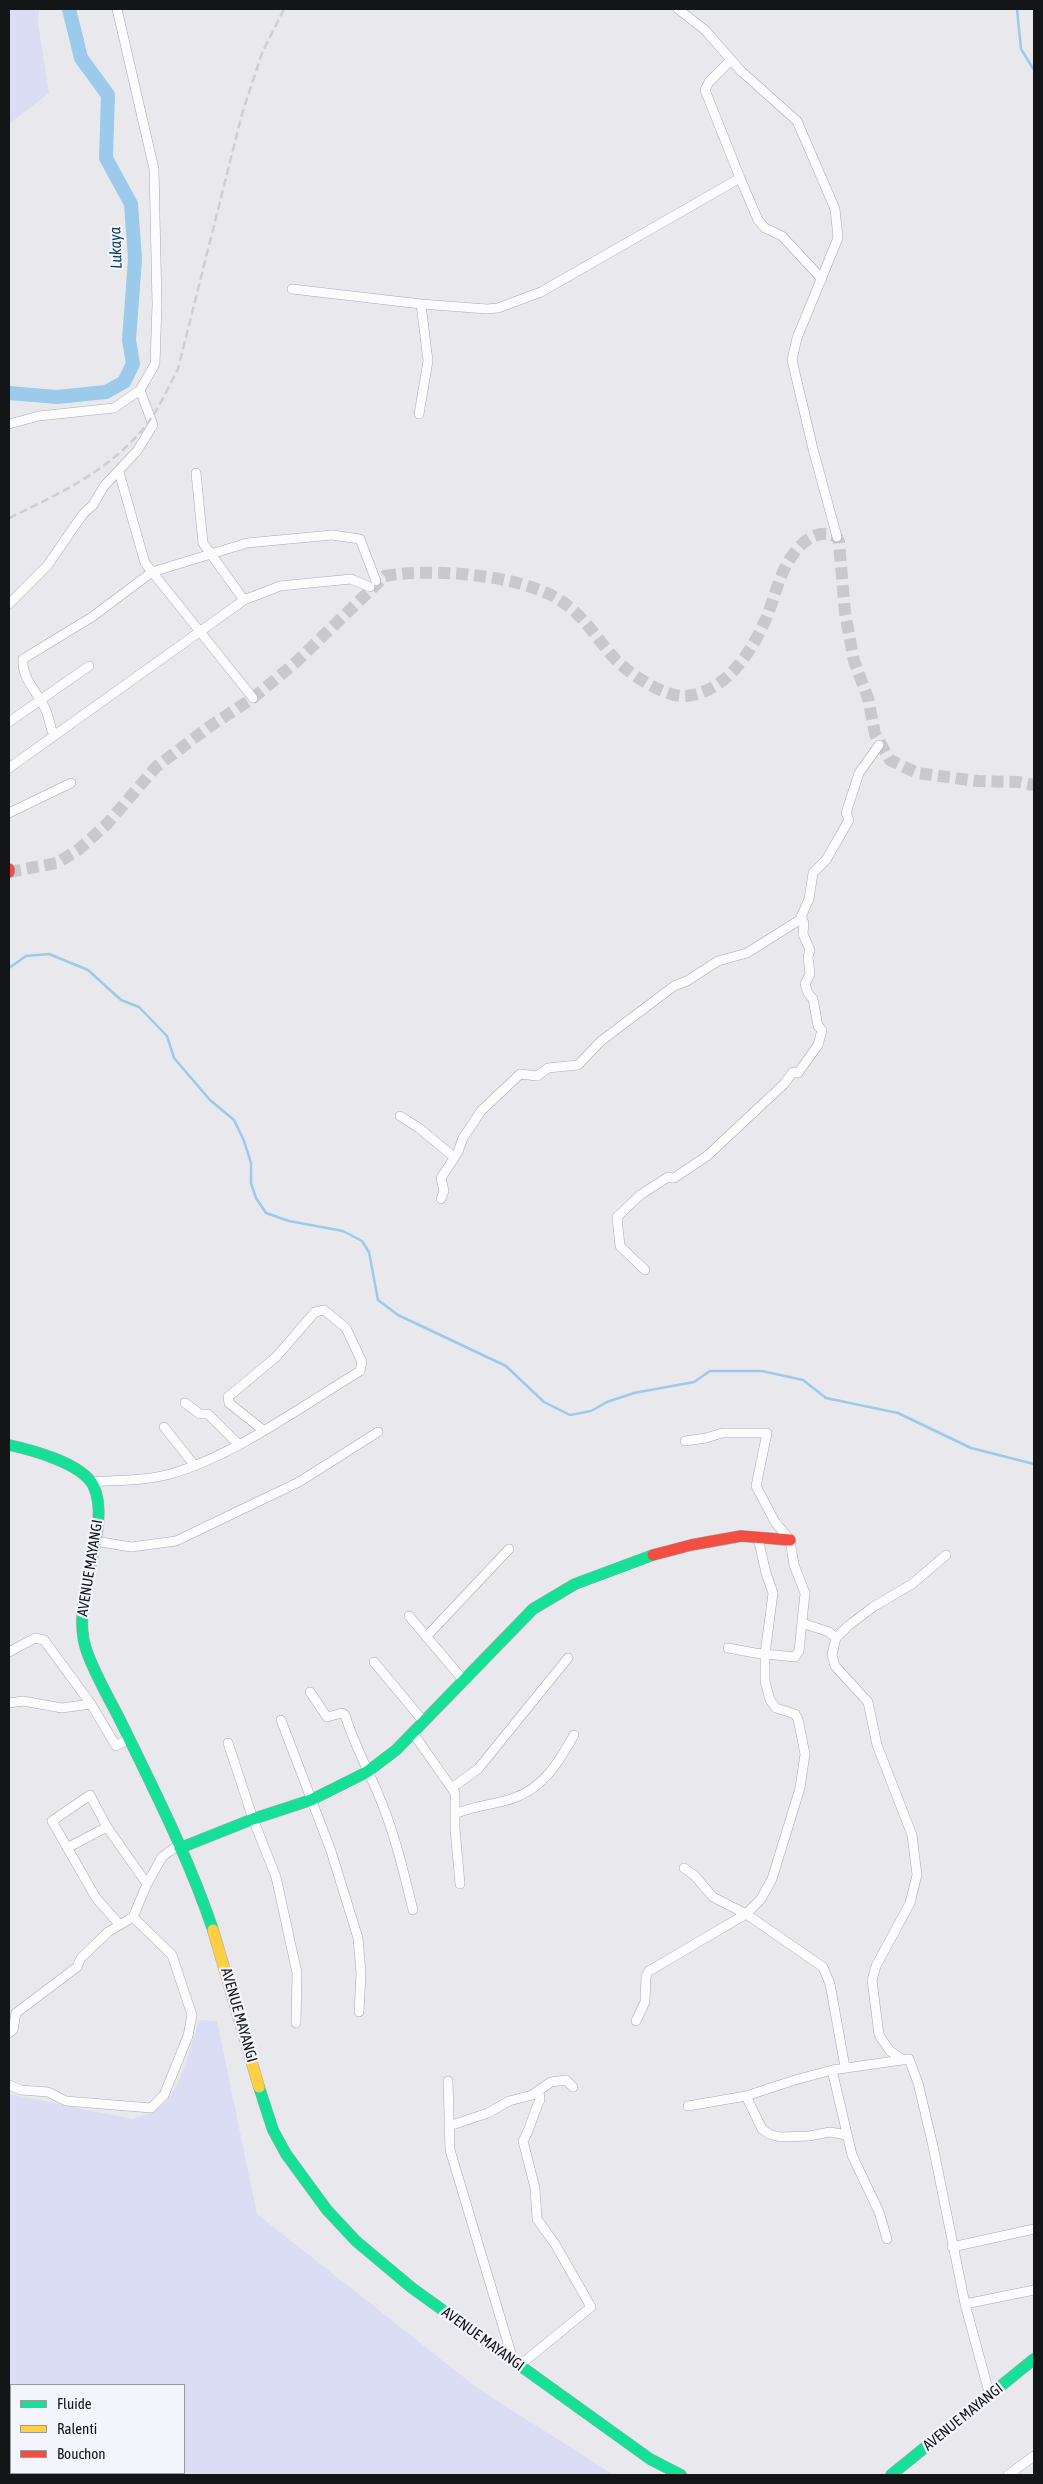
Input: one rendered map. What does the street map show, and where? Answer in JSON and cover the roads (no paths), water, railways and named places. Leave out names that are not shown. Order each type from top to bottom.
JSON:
[{"type":"street","points":[[9,424],[39,416],[114,408],[140,390],[151,373],[156,353],[154,169],[117,9]]},
{"type":"street","points":[[678,9],[705,30],[731,60],[796,122],[835,208],[838,238],[797,338],[792,360],[808,432],[836,537]]},
{"type":"street","points":[[731,60],[708,82],[705,90],[706,96],[717,115],[740,178],[758,220],[765,228],[782,236],[822,279]]},
{"type":"street","points":[[292,289],[421,304],[487,309],[498,308],[540,292],[740,178]]},
{"type":"street","points":[[419,414],[428,361],[421,304]]},
{"type":"street","points":[[9,604],[47,566],[83,514],[93,506],[104,486],[138,451],[153,425],[140,390]]},
{"type":"street","points":[[119,472],[143,560],[252,698]]},
{"type":"street","points":[[196,472],[202,539],[209,553],[244,600]]},
{"type":"street","points":[[9,768],[54,736],[200,630],[244,600],[280,586],[351,579],[373,584],[363,543],[357,537],[332,535],[281,538],[247,543],[209,553],[152,572],[92,617],[25,657],[22,662],[25,674],[48,714],[48,724],[54,736]]},
{"type":"street","points":[[9,722],[89,666]]},
{"type":"street","points":[[645,1270],[620,1246],[618,1217],[640,1195],[668,1177],[674,1178],[707,1156],[784,1084],[793,1072],[798,1073],[819,1043],[822,1030],[818,1026],[813,999],[808,993],[805,984],[810,974],[808,957],[810,950],[803,934],[804,923],[802,919],[809,899],[813,873],[826,860],[849,820],[846,813],[859,773],[880,745]]},
{"type":"street","points":[[9,814],[71,783]]},
{"type":"street","points":[[442,1199],[444,1191],[441,1178],[463,1138],[481,1111],[520,1074],[540,1076],[548,1068],[578,1065],[601,1041],[674,986],[687,981],[718,961],[747,953],[802,919]]},
{"type":"street","points":[[400,1116],[420,1128],[454,1157]]},
{"type":"street","points":[[9,1445],[38,1452],[59,1460],[81,1472],[91,1482],[162,1476],[195,1466],[263,1430],[360,1371],[362,1366],[346,1328],[324,1310],[315,1312],[276,1357],[228,1397],[229,1403],[263,1430]]},
{"type":"street","points":[[185,1403],[200,1414],[208,1414],[238,1444]]},
{"type":"street","points":[[164,1427],[195,1466]]},
{"type":"street","points":[[95,1541],[131,1547],[176,1541],[299,1482],[378,1432]]},
{"type":"street","points":[[684,1441],[706,1438],[722,1433],[767,1434],[757,1487],[775,1522],[790,1540],[794,1565],[805,1593],[797,1655],[792,1657],[728,1648]]},
{"type":"street","name":"AVENUE MAYANGI","points":[[91,1482],[98,1504],[95,1541],[82,1602],[83,1633],[90,1660],[179,1847],[217,1939],[240,2026],[274,2130],[286,2154],[327,2210],[356,2242],[412,2288],[650,2459],[681,2475]]},
{"type":"street","points":[[9,2033],[12,2030],[16,2013],[77,1967],[86,1952],[110,1930],[133,1917],[147,1884],[165,1853],[254,1819],[311,1800],[367,1772],[413,1733],[533,1609],[546,1598],[574,1582],[685,1546],[742,1536],[790,1540]]},
{"type":"street","points":[[636,2021],[645,2002],[646,1976],[648,1971],[746,1914],[768,1889],[795,1811],[804,1765],[798,1719],[795,1714],[776,1708],[768,1693],[765,1654],[774,1593],[766,1573],[758,1538]]},
{"type":"street","points":[[426,1637],[509,1549]]},
{"type":"street","points":[[946,1555],[912,1584],[861,1615],[836,1638],[833,1661],[840,1672],[868,1702],[877,1745],[912,1835],[917,1875],[910,1903],[876,1966],[872,1980],[879,2035],[890,2051],[900,2058],[911,2061],[918,2083],[964,2304],[990,2396]]},
{"type":"street","points":[[409,1616],[464,1681]]},
{"type":"street","points":[[802,1623],[829,1632],[836,1638]]},
{"type":"street","points":[[9,1652],[35,1638],[44,1640],[91,1704],[116,1746],[128,1739]]},
{"type":"street","points":[[453,1787],[478,1769],[568,1658]]},
{"type":"street","points":[[374,1662],[424,1722]]},
{"type":"street","points":[[310,1692],[327,1717],[344,1714],[367,1772],[376,1789],[402,1863],[413,1910]]},
{"type":"street","points":[[9,1703],[23,1701],[62,1708],[91,1704]]},
{"type":"street","points":[[281,1720],[331,1851],[359,1942],[361,1973],[359,2012]]},
{"type":"street","points":[[413,1733],[453,1787],[456,1801],[455,1814],[460,1884]]},
{"type":"street","points":[[455,1814],[470,1807],[516,1797],[547,1777],[574,1735]]},
{"type":"street","points":[[228,1743],[276,1877],[298,1980],[296,2023]]},
{"type":"street","points":[[120,1925],[96,1898],[52,1821],[90,1795],[108,1827],[147,1884]]},
{"type":"street","points":[[66,1848],[108,1827]]},
{"type":"street","points":[[684,1868],[694,1875],[713,1898],[746,1914],[814,1959],[827,1974],[845,2068]]},
{"type":"street","points":[[9,2086],[21,2090],[48,2092],[66,2101],[151,2108],[164,2095],[188,2036],[192,2015],[172,1955],[133,1917]]},
{"type":"street","points":[[688,2106],[746,2096],[832,2070],[900,2058]]},
{"type":"street","points":[[832,2070],[852,2155],[880,2212],[887,2239]]},
{"type":"street","points":[[448,2080],[450,2150],[517,2363],[591,2307],[536,2216],[535,2188],[523,2140],[529,2133],[532,2112],[540,2100],[539,2091]]},
{"type":"street","points":[[449,2126],[488,2112],[509,2101],[539,2091],[551,2082],[565,2080],[573,2087]]},
{"type":"street","points":[[746,2096],[762,2129],[768,2134],[780,2137],[809,2136],[830,2132],[846,2135]]},
{"type":"street","points":[[952,2247],[1034,2229]]},
{"type":"street","points":[[964,2304],[1034,2290]]},
{"type":"street","name":"AVENUE MAYANGI","points":[[891,2475],[1034,2359]]},
{"type":"street","points":[[1008,2475],[1034,2456]]},
{"type":"waterway","name":"Lukaya","points":[[9,393],[57,397],[106,392],[124,382],[133,364],[129,340],[135,259],[131,204],[106,158],[108,95],[81,58],[69,9]]},
{"type":"waterway","points":[[1017,9],[1021,49],[1034,70]]},
{"type":"waterway","points":[[9,968],[26,956],[49,954],[88,970],[121,1000],[139,1007],[167,1036],[174,1058],[210,1100],[234,1120],[244,1141],[251,1163],[251,1183],[256,1198],[266,1213],[289,1221],[343,1231],[362,1241],[369,1252],[378,1300],[398,1315],[506,1366],[544,1402],[570,1415],[591,1411],[607,1402],[634,1393],[694,1382],[710,1371],[762,1371],[803,1380],[826,1398],[898,1413],[971,1448],[1034,1464]]},
{"type":"tunnel","points":[[9,872],[57,863],[78,850],[107,824],[156,767],[209,727],[253,698],[295,663],[385,576],[425,573],[473,575],[520,584],[541,591],[558,599],[575,612],[615,659],[630,672],[661,690],[687,696],[701,693],[713,687],[735,669],[759,633],[768,614],[780,578],[791,557],[801,545],[814,536],[821,534],[837,537],[839,542],[845,613],[854,661],[868,698],[875,734],[890,760],[917,773],[977,781],[1018,782],[1034,785]]},
{"type":"railway","points":[[9,518],[67,489],[104,466],[136,437],[150,420],[161,401],[178,369],[242,114],[262,53],[284,9]]}]
